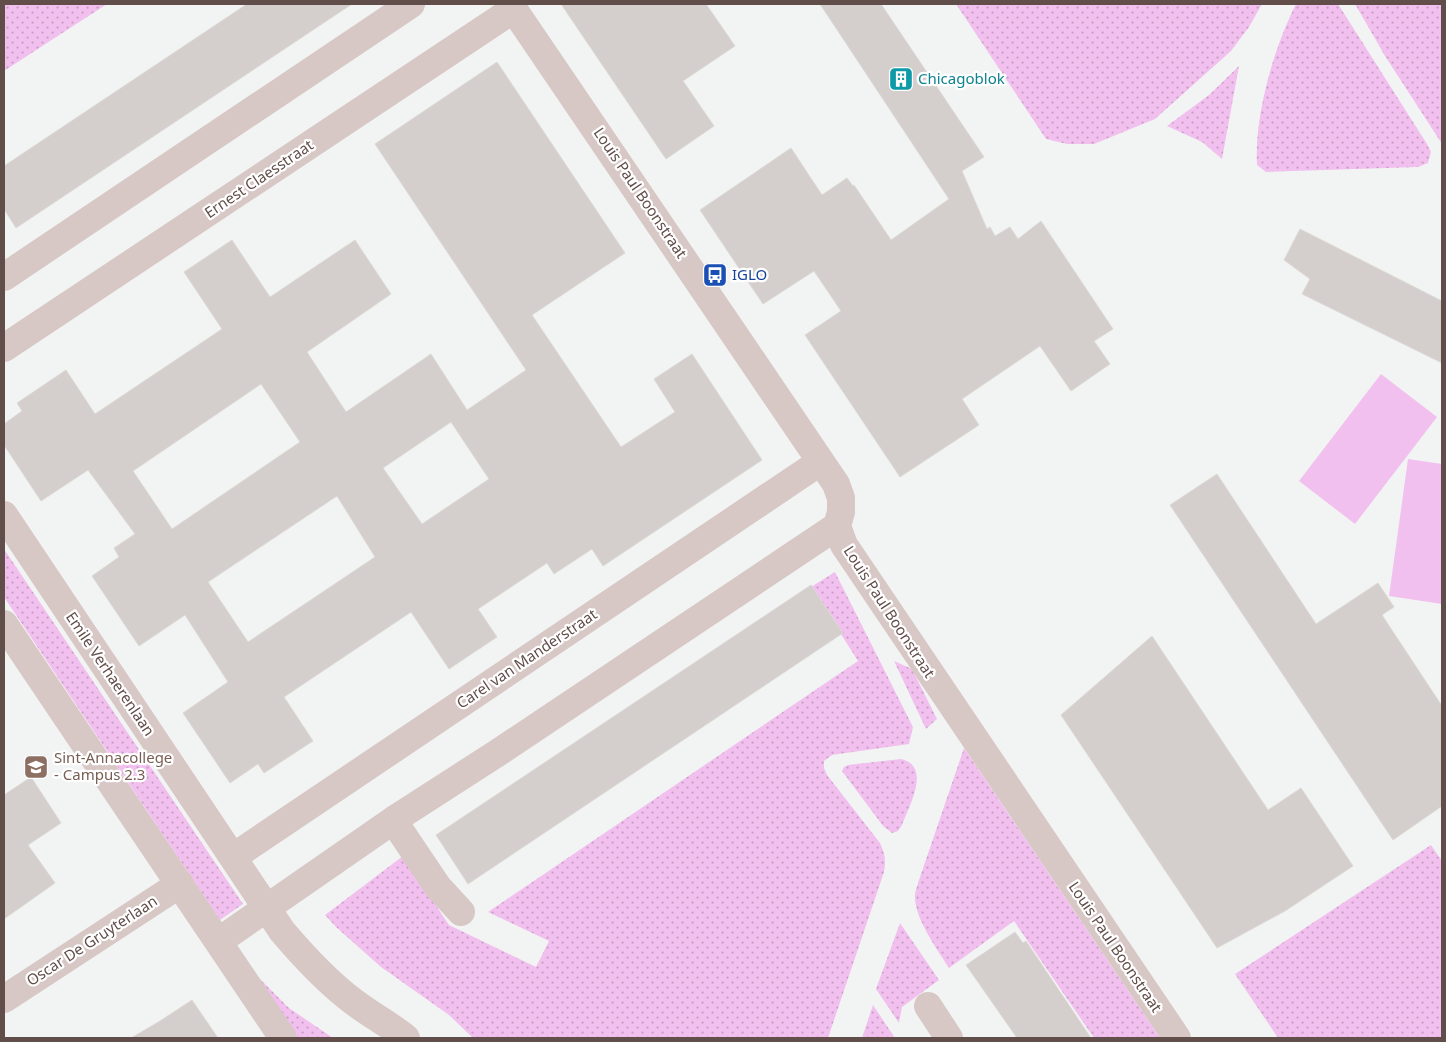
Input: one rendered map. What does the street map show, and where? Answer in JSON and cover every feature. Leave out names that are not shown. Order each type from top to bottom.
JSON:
[{"type":"street","points":[[4,276],[411,4]]},
{"type":"street","name":"Ernest Claesstraat","points":[[4,348],[512,6]]},
{"type":"street","name":"Louis Paul Boonstraat","points":[[512,6],[836,484],[841,498],[841,512],[837,526],[844,546],[1177,1038]]},
{"type":"street","name":"Carel van Manderstraat","points":[[233,857],[820,462]]},
{"type":"street","name":"Emile Verhaerenlaan","points":[[4,515],[282,931],[326,979],[354,1002],[406,1038]]},
{"type":"street","points":[[219,941],[395,819],[499,752],[837,526]]},
{"type":"street","points":[[4,624],[284,1038]]},
{"type":"street","points":[[395,819],[398,829],[438,887],[461,912]]},
{"type":"street","name":"Oscar De Gruyterlaan","points":[[4,1000],[180,884]]},
{"type":"street","points":[[928,1006],[949,1038]]},
{"type":"shaded area","points":[[4,4],[107,4],[4,71]]},
{"type":"shaded area","points":[[956,4],[1262,4],[1249,27],[1231,51],[1155,119],[1094,144],[1067,144],[1046,139]]},
{"type":"shaded area","points":[[1296,4],[1338,4],[1427,144],[1431,152],[1428,163],[1418,167],[1266,172],[1257,165],[1259,125],[1267,82],[1280,40]]},
{"type":"shaded area","points":[[1355,4],[1442,4],[1442,144],[1385,56]]},
{"type":"shaded area","points":[[1239,66],[1222,159],[1202,142],[1167,126],[1209,95]]},
{"type":"shaded area","points":[[1381,374],[1437,417],[1355,524],[1299,481]]},
{"type":"shaded area","points":[[1408,459],[1442,464],[1442,604],[1389,596]]},
{"type":"shaded area","points":[[4,549],[243,904],[220,920],[4,597]]},
{"type":"shaded area","points":[[835,572],[913,727],[909,744],[832,755],[824,761],[827,775],[880,843],[885,860],[884,872],[828,1038],[473,1038],[449,1015],[381,967],[325,915],[403,856],[449,925],[536,967],[549,941],[488,912],[858,661],[811,587]]},
{"type":"shaded area","points":[[894,661],[912,669],[937,719],[926,729]]},
{"type":"shaded area","points":[[964,748],[1160,1038],[1094,1038],[1014,921],[949,968],[922,923],[918,913],[915,894]]},
{"type":"shaded area","points":[[901,759],[910,763],[915,770],[917,778],[916,788],[902,825],[898,831],[892,833],[883,826],[842,771],[848,765]]},
{"type":"shaded area","points":[[1431,845],[1442,861],[1442,1038],[1278,1038],[1235,974]]},
{"type":"shaded area","points":[[900,923],[939,980],[902,1007],[899,1023],[876,989]]},
{"type":"shaded area","points":[[253,972],[289,1008],[333,1038],[298,1038]]},
{"type":"shaded area","points":[[873,1005],[895,1038],[862,1038]]},
{"type":"building","points":[[247,4],[352,4],[16,228],[4,209],[4,166]]},
{"type":"building","points":[[561,4],[706,4],[735,46],[683,81],[714,126],[666,159]]},
{"type":"building","points":[[820,4],[881,4],[984,157],[962,171],[987,229],[990,227],[995,236],[1010,227],[1018,239],[1041,221],[1113,329],[1094,341],[1110,364],[1071,391],[1040,346],[962,399],[979,425],[900,477],[805,335],[841,311],[814,271],[763,304],[700,210],[791,148],[822,195],[847,178],[854,185],[891,240],[949,199]]},
{"type":"building","points":[[497,62],[625,253],[532,315],[621,447],[675,412],[654,379],[692,354],[762,460],[603,566],[592,549],[554,574],[547,563],[478,609],[497,637],[449,669],[411,612],[284,697],[313,741],[264,773],[258,764],[230,783],[183,713],[228,682],[185,615],[139,646],[92,576],[119,557],[114,548],[135,534],[88,470],[41,501],[4,445],[4,424],[22,411],[17,403],[66,370],[95,414],[222,329],[184,272],[232,240],[270,297],[355,240],[391,294],[307,352],[346,412],[431,354],[467,410],[526,370],[375,144]],"holes":[[[261,384],[300,442],[172,529],[133,471]],[[451,422],[489,479],[422,524],[383,468]],[[337,496],[375,557],[248,642],[208,582]]]},
{"type":"building","points":[[1300,229],[1442,301],[1442,363],[1302,294],[1310,279],[1284,260]]},
{"type":"building","points":[[1217,474],[1316,624],[1378,583],[1394,607],[1382,615],[1442,706],[1442,806],[1393,840],[1170,505]]},
{"type":"building","points":[[811,585],[843,633],[468,884],[436,835]]},
{"type":"building","points":[[1152,636],[1268,810],[1301,788],[1353,866],[1285,911],[1217,948],[1061,715]]},
{"type":"building","points":[[31,777],[61,823],[28,845],[55,883],[4,919],[4,795]]},
{"type":"building","points":[[1015,932],[1023,943],[1026,941],[1091,1038],[1017,1038],[966,965]]},
{"type":"building","points":[[192,1000],[218,1038],[131,1038],[160,1021]]},
{"type":"place","name":"Chicagoblok","points":[[901,79]]},
{"type":"place","name":"IGLO","points":[[715,275]]},
{"type":"place","name":"Sint-Annacollege - Campus 2.3","points":[[36,767]]}]
